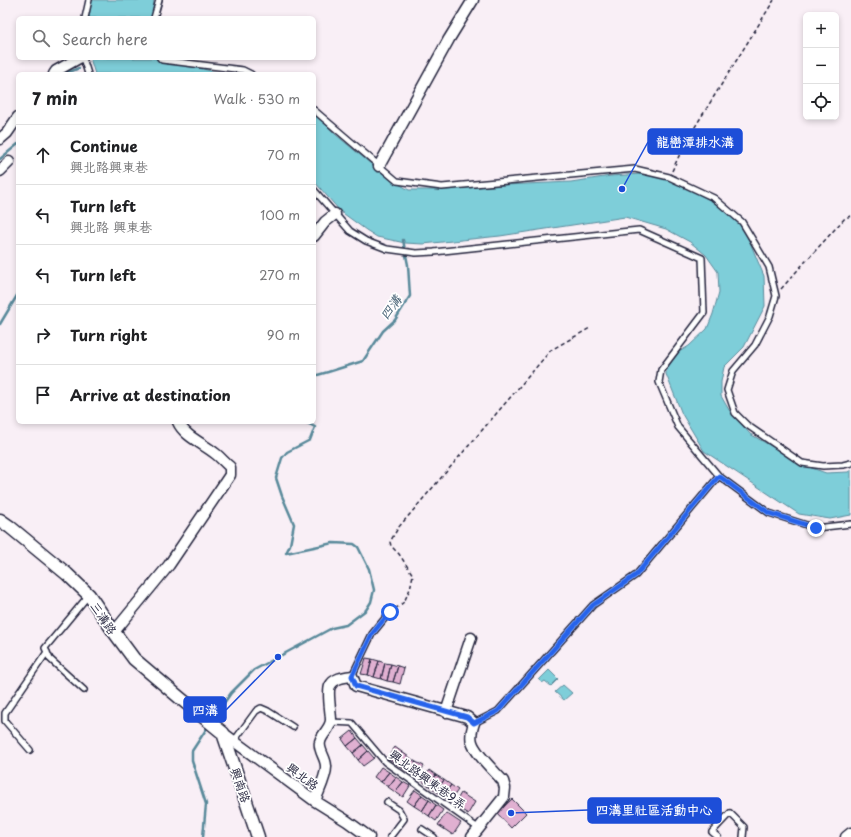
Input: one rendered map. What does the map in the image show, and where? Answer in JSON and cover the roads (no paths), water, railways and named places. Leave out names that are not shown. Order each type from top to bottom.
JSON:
[{"type":"street","points":[[383,169],[449,39],[473,0]]},
{"type":"street","points":[[56,72],[76,60]]},
{"type":"street","points":[[0,139],[7,133],[16,120]]},
{"type":"street","points":[[0,170],[9,162]]},
{"type":"street","points":[[316,233],[325,222],[335,214]]},
{"type":"street","points":[[114,632],[169,564],[230,475],[230,467],[216,454],[183,429],[179,424]]},
{"type":"street","name":"三溝路","points":[[0,520],[89,595],[134,659],[220,730]]},
{"type":"street","points":[[446,712],[471,638]]},
{"type":"street","points":[[315,802],[326,771],[326,764],[319,743],[331,722],[330,686],[336,680],[352,676],[356,686],[467,717],[474,723],[471,740],[475,749],[504,781],[505,788],[504,797],[472,837]]},
{"type":"street","name":"興北路","points":[[220,730],[315,802],[347,821],[369,837]]},
{"type":"street","name":"興南路","points":[[220,730],[258,837]]},
{"type":"street","points":[[846,837],[851,833]]},
{"type":"lane","points":[[85,16],[89,0]]},
{"type":"lane","points":[[155,16],[159,0]]},
{"type":"lane","points":[[84,60],[87,72]]},
{"type":"lane","points":[[162,60],[243,70],[247,72]]},
{"type":"lane","points":[[316,112],[397,181],[442,187],[635,169],[669,177],[714,198],[742,222],[769,267],[776,296],[770,316],[755,345],[733,371],[727,390],[735,414],[747,425],[802,463],[823,466],[851,463]]},
{"type":"lane","points":[[316,192],[350,231],[366,241],[387,249],[416,253],[434,252],[639,230],[702,258],[704,313],[661,370],[659,382],[678,427],[719,476],[769,513],[816,528],[851,524]]},
{"type":"lane","points":[[474,723],[498,711],[593,605],[636,575],[719,476]]},
{"type":"lane","points":[[84,690],[50,659],[45,648],[89,595]]},
{"type":"lane","points":[[352,676],[372,634],[390,612]]},
{"type":"lane","points":[[30,750],[5,721],[5,713],[47,652]]},
{"type":"lane","points":[[234,741],[256,711],[261,708],[293,727]]},
{"type":"lane","name":"興北路興東巷9弄","points":[[331,722],[352,723],[385,762],[478,828]]},
{"type":"lane","points":[[387,802],[399,810],[404,819],[390,837]]},
{"type":"lane","points":[[718,837],[712,832],[730,813],[744,827],[743,837]]},
{"type":"lane","points":[[422,829],[434,837]]},
{"type":"water","points":[[91,0],[154,0],[152,16],[89,16]]},
{"type":"water","points":[[91,60],[161,60],[163,62],[215,72],[94,72]]},
{"type":"water","points":[[316,115],[335,134],[377,169],[409,190],[436,190],[571,182],[611,176],[641,174],[663,176],[727,210],[743,228],[764,276],[765,306],[744,347],[724,367],[721,382],[721,396],[729,410],[750,434],[806,466],[826,473],[848,472],[851,470],[851,515],[830,519],[799,514],[704,451],[682,414],[666,374],[667,359],[689,346],[707,329],[719,292],[718,272],[706,255],[690,242],[666,229],[625,217],[500,236],[423,244],[405,243],[377,237],[340,211],[316,183]]},
{"type":"water","points":[[549,670],[558,679],[551,686],[545,681],[542,683],[539,680]]},
{"type":"water","points":[[563,685],[572,693],[564,700],[555,692]]},
{"type":"waterway","points":[[70,72],[79,68]]},
{"type":"waterway","points":[[0,159],[16,146]]},
{"type":"waterway","name":"四溝","points":[[316,375],[363,361],[383,331],[395,320],[410,296],[408,265],[403,240]]},
{"type":"waterway","points":[[0,324],[16,297]]},
{"type":"waterway","name":"四溝","points":[[213,719],[231,693],[254,670],[332,628],[346,625],[366,610],[371,602],[374,590],[369,569],[358,547],[354,544],[333,543],[286,553],[290,545],[294,524],[276,478],[282,458],[287,452],[310,440],[315,427],[309,424]]},
{"type":"waterway","name":"四溝","points":[[203,837],[206,804],[192,761],[192,751],[209,725]]},
{"type":"place","name":"龍巒潭排水溝","points":[[622,189]]},
{"type":"place","name":"四溝","points":[[278,657]]},
{"type":"place","name":"四溝里社區活動中心","points":[[511,813]]}]
